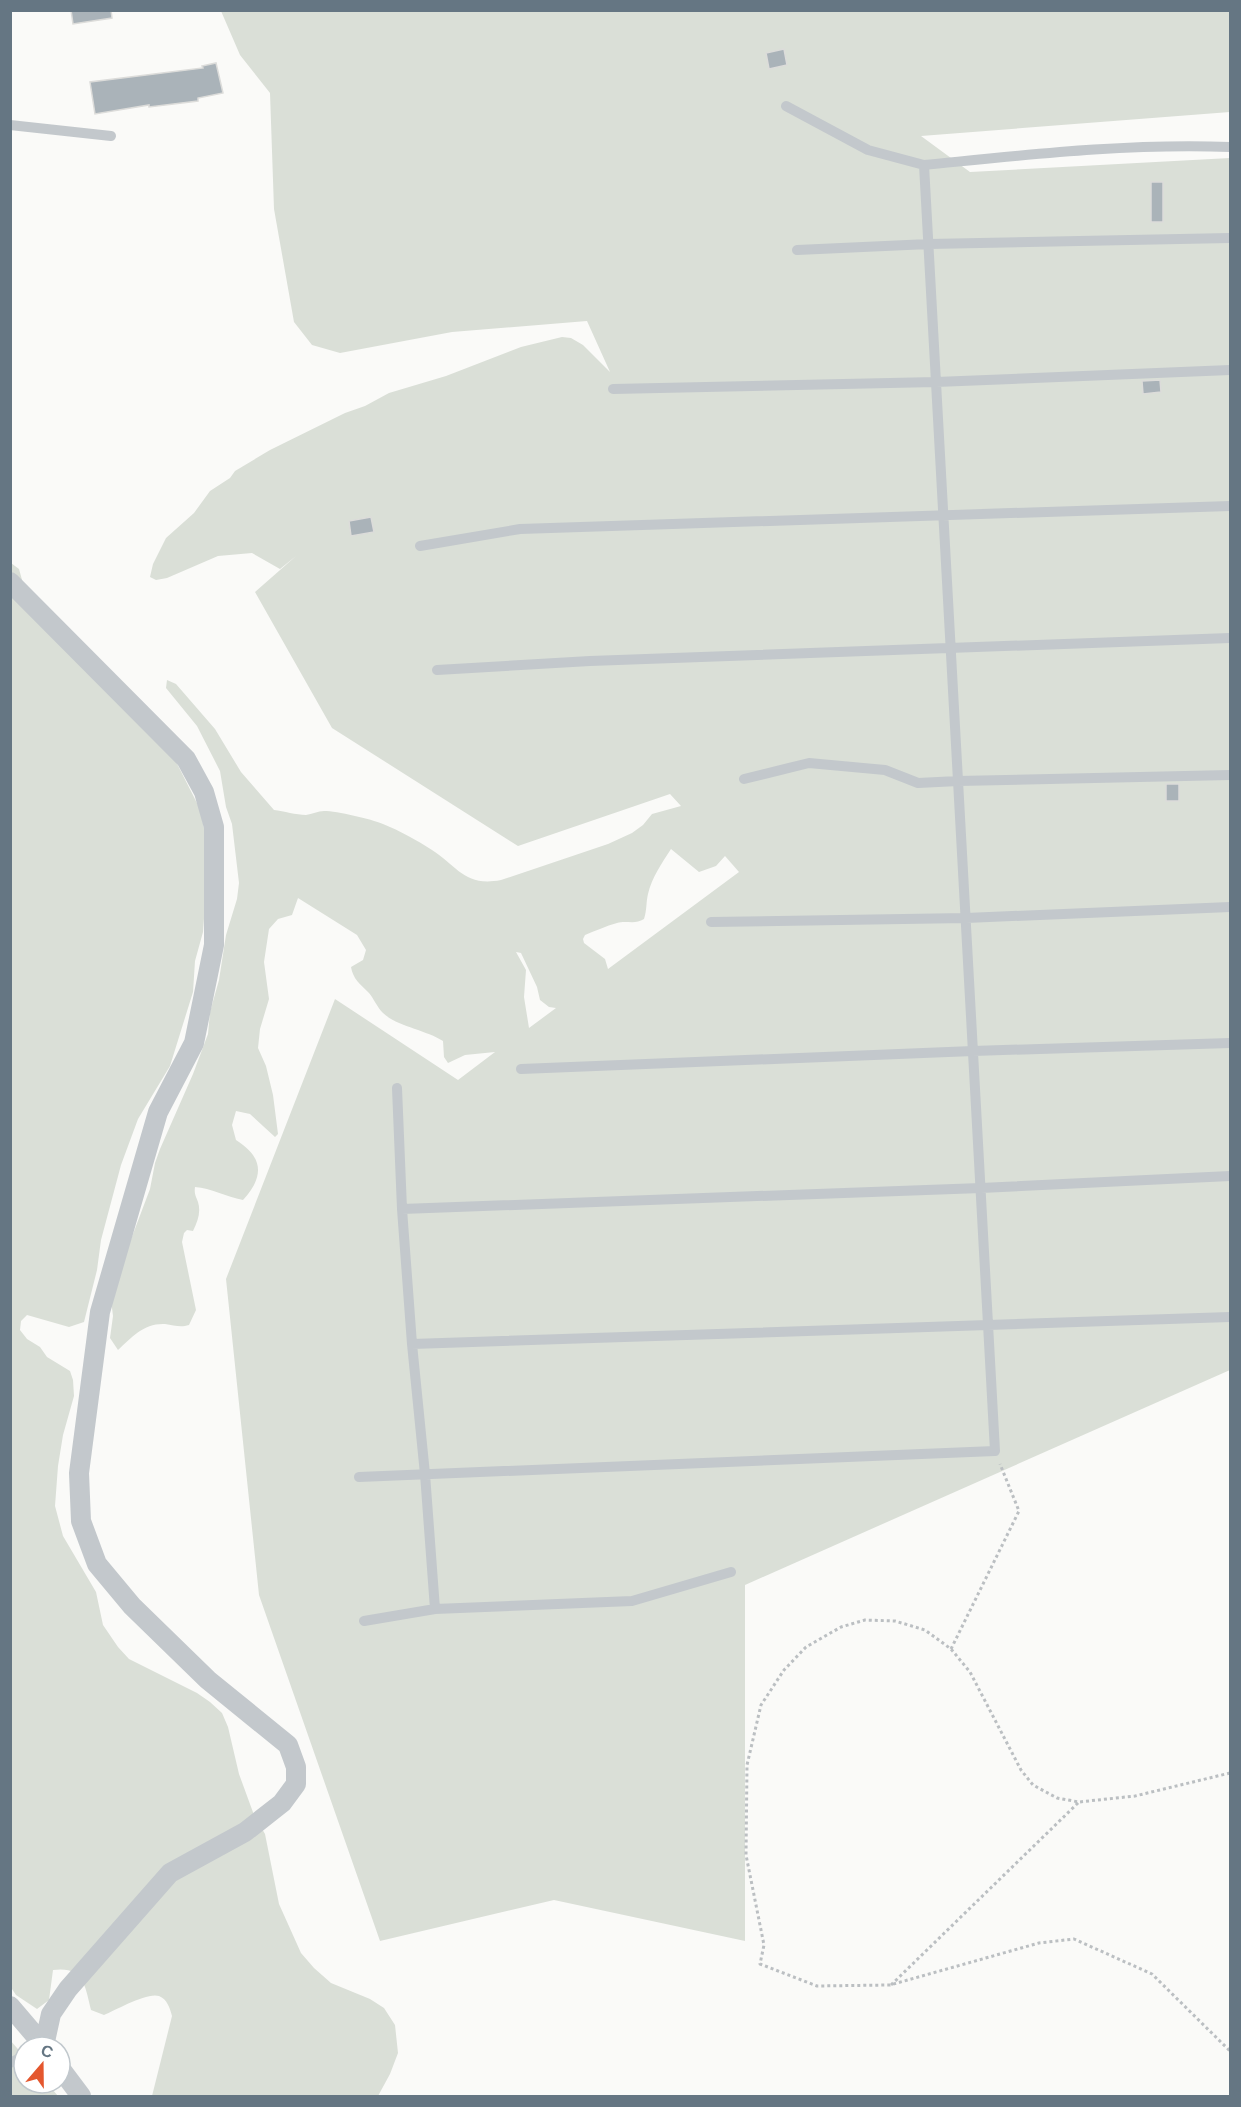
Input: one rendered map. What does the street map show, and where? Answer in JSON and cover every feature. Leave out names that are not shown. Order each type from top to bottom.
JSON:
[{"type":"street","points":[[10,582],[186,759],[204,792],[214,827],[214,945],[194,1043],[158,1112],[100,1312],[79,1473],[81,1521],[97,1564],[132,1606],[208,1680],[288,1745],[296,1767],[296,1784],[282,1803],[245,1832],[170,1873],[68,1989],[51,2014],[47,2035]]},
{"type":"street","points":[[10,2006],[34,2035]]},
{"type":"street","points":[[72,2085],[81,2097]]},
{"type":"lane","points":[[786,106],[868,150],[924,165],[1101,149],[1230,147]]},
{"type":"lane","points":[[10,125],[111,136]]},
{"type":"lane","points":[[359,1477],[995,1451],[924,165]]},
{"type":"lane","points":[[797,250],[929,244],[1230,238]]},
{"type":"lane","points":[[614,389],[936,382],[1230,370]]},
{"type":"lane","points":[[420,546],[520,529],[1230,506]]},
{"type":"lane","points":[[438,670],[590,661],[1230,638]]},
{"type":"lane","points":[[744,779],[809,762],[885,770],[918,783],[1230,775]]},
{"type":"lane","points":[[711,922],[966,918],[1230,907]]},
{"type":"lane","points":[[520,1069],[1230,1043]]},
{"type":"lane","points":[[397,1088],[402,1209],[435,1609]]},
{"type":"lane","points":[[402,1209],[981,1188],[1230,1176]]},
{"type":"lane","points":[[412,1344],[1230,1317]]},
{"type":"lane","points":[[364,1621],[435,1609],[632,1601],[731,1572]]},
{"type":"path","points":[[951,1649],[1019,1511],[995,1451]]},
{"type":"path","points":[[1230,1773],[1135,1796],[1079,1802],[1057,1798],[1033,1785],[1021,1770],[970,1672],[951,1649],[925,1630],[895,1621],[865,1620],[841,1627],[807,1647],[784,1670],[761,1705],[747,1766],[746,1855],[764,1945],[760,1964],[817,1986],[890,1985],[1038,1943],[1074,1939],[1152,1974],[1230,2051]]},
{"type":"path","points":[[890,1985],[1079,1802]]},
{"type":"shaded area","points":[[221,11],[1230,11],[1230,112],[921,136],[970,172],[1230,158],[1230,1370],[745,1585],[745,1941],[554,1900],[380,1941],[259,1595],[226,1279],[335,999],[458,1080],[495,1052],[465,1055],[448,1063],[444,1057],[443,1041],[403,1025],[381,1011],[353,975],[351,967],[363,960],[366,950],[357,935],[298,898],[292,915],[278,919],[269,929],[264,962],[269,999],[260,1029],[258,1048],[266,1066],[273,1095],[278,1134],[275,1137],[250,1114],[236,1111],[232,1125],[236,1140],[252,1153],[256,1160],[258,1175],[255,1183],[243,1200],[195,1187],[199,1206],[198,1217],[193,1231],[187,1230],[184,1233],[182,1242],[196,1310],[189,1325],[158,1324],[145,1328],[118,1350],[110,1338],[113,1316],[111,1300],[119,1271],[150,1189],[160,1149],[208,1034],[210,1012],[239,883],[232,824],[226,807],[220,771],[197,726],[166,688],[167,680],[176,684],[215,729],[241,772],[274,810],[306,815],[330,811],[378,822],[420,843],[463,874],[479,881],[501,880],[608,844],[632,833],[652,814],[681,806],[670,794],[518,846],[332,728],[255,592],[296,556],[280,569],[252,553],[218,556],[167,578],[156,580],[150,577],[153,564],[166,538],[194,513],[210,491],[230,478],[235,471],[270,450],[389,393],[446,376],[521,347],[562,337],[571,338],[583,345],[610,372],[587,321],[452,332],[340,353],[312,345],[294,322],[274,209],[270,93],[240,55]],"holes":[[[671,849],[699,872],[716,866],[725,856],[739,872],[608,969],[605,959],[584,943],[585,935],[617,923],[637,922],[644,919],[652,882]],[[516,952],[521,953],[537,987],[540,1000],[549,1007],[556,1008],[529,1028],[524,997],[526,970]]]},
{"type":"shaded area","points":[[11,563],[19,569],[24,587],[164,738],[200,809],[209,852],[203,932],[195,961],[193,992],[170,1066],[138,1119],[121,1165],[101,1240],[97,1270],[84,1322],[69,1327],[27,1315],[21,1321],[20,1330],[27,1339],[40,1347],[47,1357],[70,1371],[73,1380],[74,1396],[63,1435],[55,1506],[63,1536],[96,1592],[103,1625],[118,1647],[129,1659],[197,1693],[222,1713],[228,1727],[239,1774],[254,1815],[265,1834],[279,1904],[301,1953],[331,1983],[370,1999],[384,2008],[395,2025],[398,2053],[378,2096],[152,2096],[172,2016],[168,2004],[162,1997],[154,1995],[147,1997],[104,2015],[91,2010],[85,1986],[71,1971],[53,1970],[49,2000],[37,2009],[16,1995],[10,1986]]},
{"type":"shaded area","points":[[10,2040],[12,2042],[12,2095],[58,2096],[11,2096]]},
{"type":"building","points":[[71,10],[111,10],[112,18],[73,24]]},
{"type":"building","points":[[784,49],[787,65],[769,69],[766,53]]},
{"type":"building","points":[[216,63],[223,93],[198,98],[198,101],[149,107],[149,105],[95,114],[90,82],[203,68],[202,66]]},
{"type":"building","points":[[1151,182],[1163,182],[1163,222],[1151,222]]},
{"type":"building","points":[[1160,380],[1161,392],[1143,394],[1142,381]]},
{"type":"building","points":[[371,517],[374,532],[351,536],[349,521]]},
{"type":"building","points":[[1166,784],[1179,784],[1179,801],[1166,801]]}]
